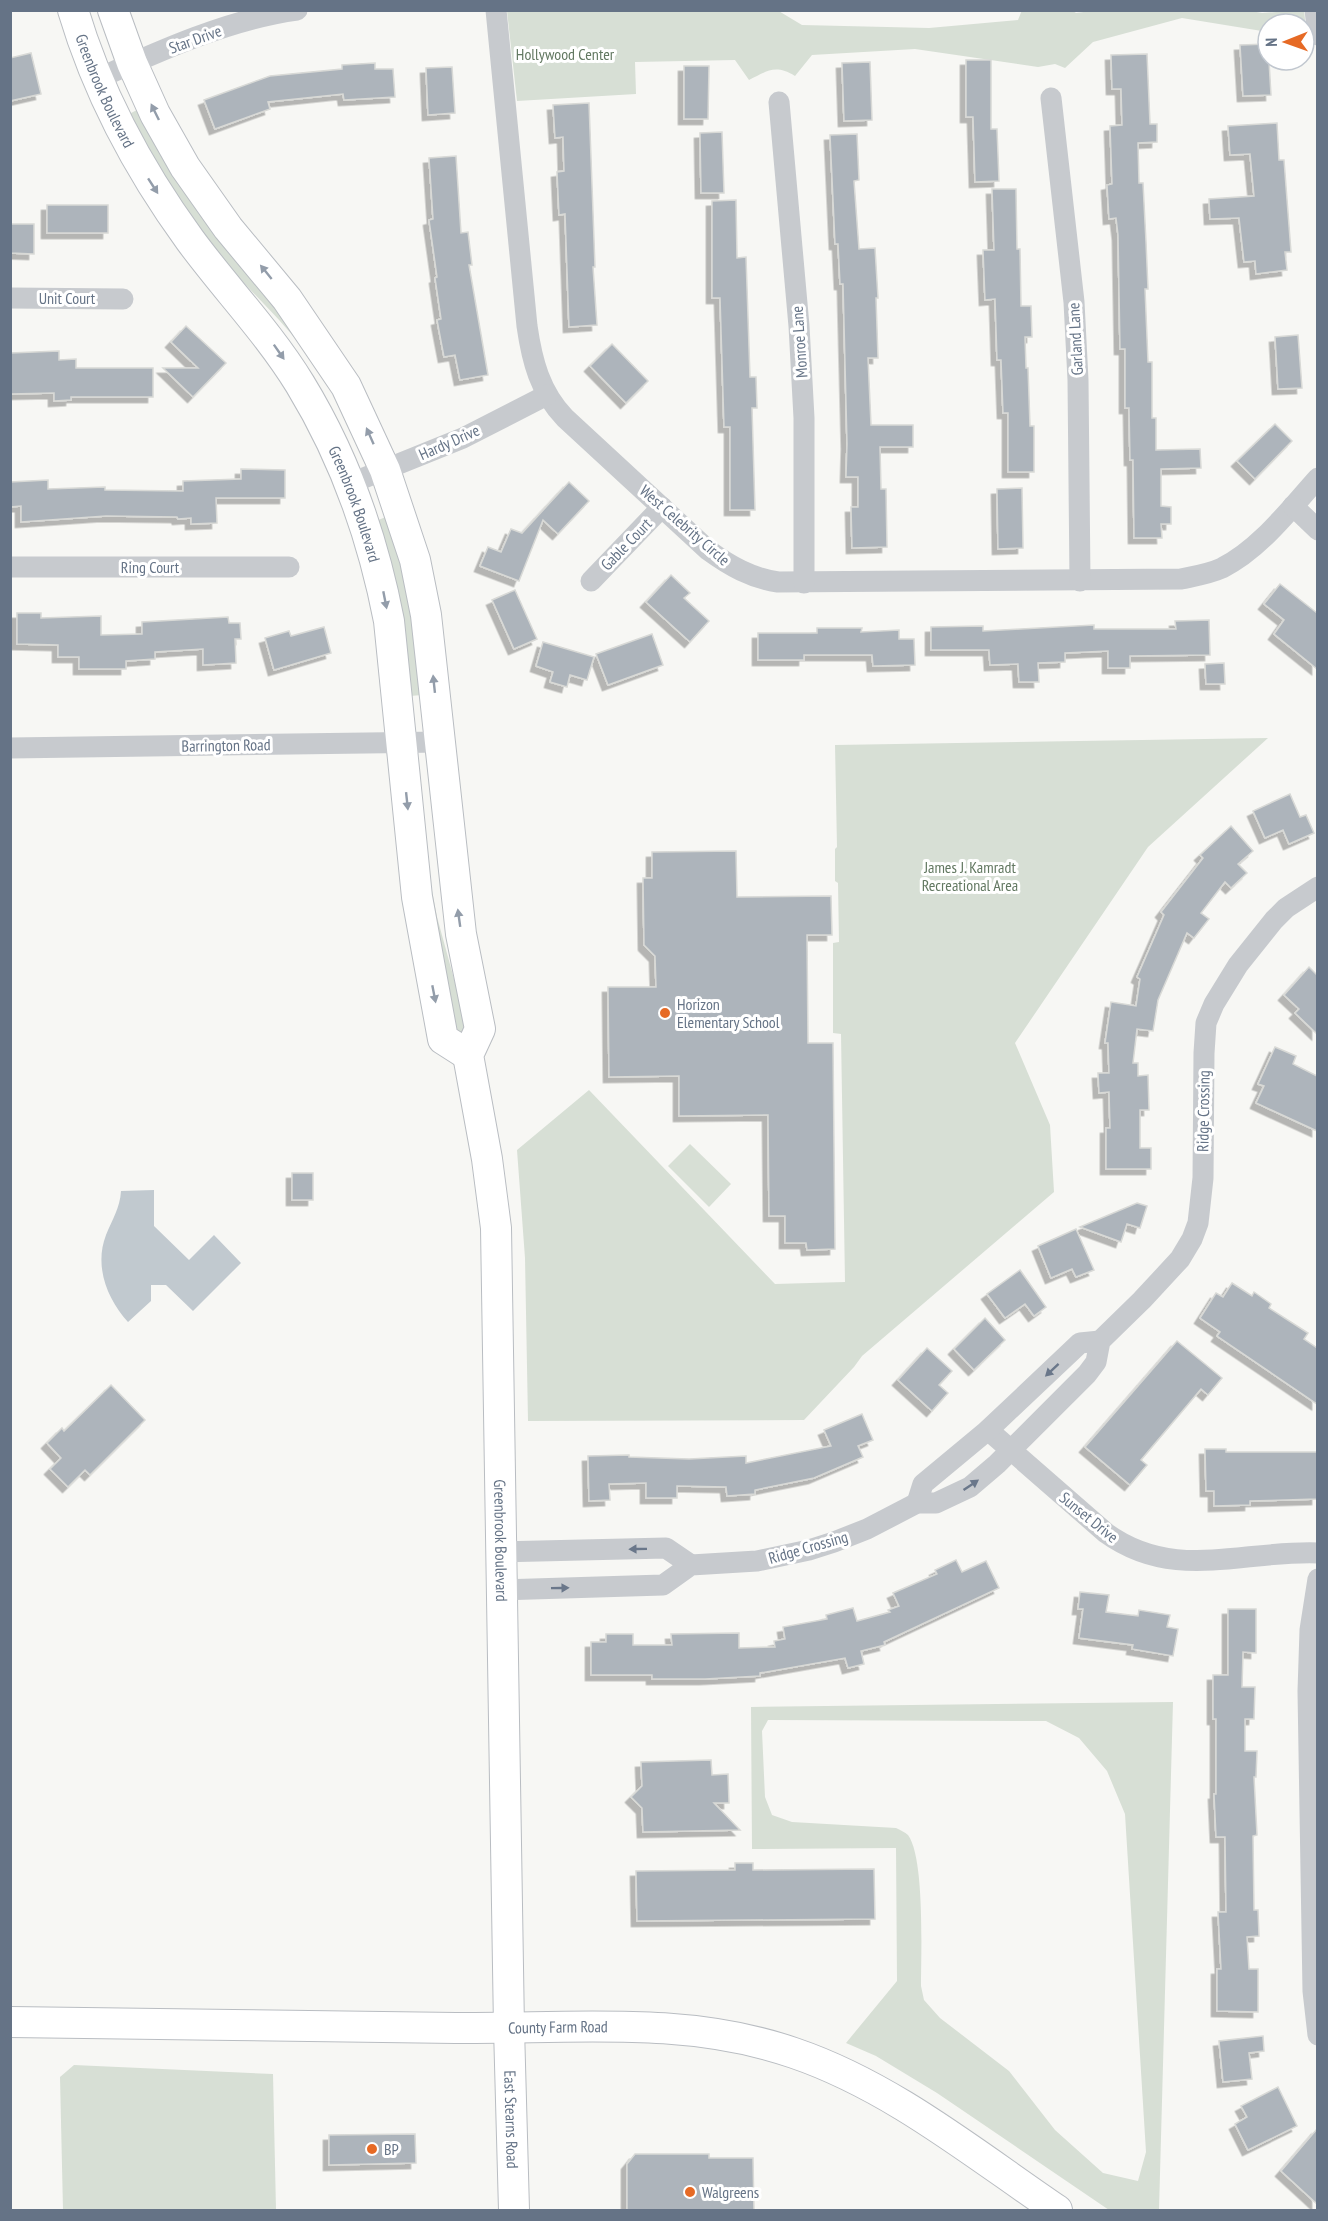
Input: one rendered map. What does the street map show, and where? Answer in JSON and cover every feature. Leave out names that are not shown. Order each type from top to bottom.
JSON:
[{"type":"main road","name":"Greenbrook Boulevard","points":[[73,10],[98,79],[118,125],[145,174],[191,242],[261,328],[301,385],[334,448],[349,484],[380,576],[394,659],[417,897],[443,1039],[468,1055],[488,1159],[496,1228],[508,2028]]},
{"type":"main road","points":[[113,10],[132,63],[155,114],[185,167],[228,228],[287,299],[346,386],[385,470],[416,560],[426,615],[461,934],[480,1029],[468,1055]]},
{"type":"main road","name":"County Farm Road","points":[[10,2022],[658,2028],[746,2040],[791,2052],[829,2066],[879,2090],[1057,2211]]},
{"type":"main road","name":"East Stearns Road","points":[[508,2028],[514,2211]]},
{"type":"street","name":"Star Drive","points":[[98,79],[132,63],[225,28],[297,10]]},
{"type":"street","name":"West Celebrity Circle","points":[[495,10],[527,326],[530,352],[536,372],[547,395],[565,418],[725,563],[761,580],[804,583],[1181,579],[1213,571],[1228,564],[1257,543],[1317,478]]},
{"type":"street","points":[[1315,10],[1317,35]]},
{"type":"street","name":"Garland Lane","points":[[1051,98],[1074,302],[1078,380],[1080,581]]},
{"type":"street","name":"Monroe Lane","points":[[779,102],[799,327],[804,418],[804,583]]},
{"type":"street","name":"Unit Court","points":[[10,298],[123,299]]},
{"type":"street","name":"Hardy Drive","points":[[349,484],[463,438],[547,395]]},
{"type":"street","points":[[1293,506],[1317,530]]},
{"type":"street","name":"Gable Court","points":[[591,581],[662,507]]},
{"type":"street","name":"Ring Court","points":[[10,567],[290,567]]},
{"type":"street","name":"Barrington Road","points":[[10,748],[441,742]]},
{"type":"street","name":"Ridge Crossing","points":[[692,1565],[757,1561],[809,1550],[867,1529],[917,1503],[936,1503],[970,1487],[1011,1450],[1087,1374],[1096,1362],[1100,1341],[1180,1259],[1198,1223],[1203,1178],[1206,1023],[1214,1004],[1238,965],[1274,920],[1286,908],[1317,887]]},
{"type":"street","name":"Ridge Crossing","points":[[917,1503],[923,1484],[988,1430],[1080,1343],[1100,1341]]},
{"type":"street","name":"Sunset Drive","points":[[988,1430],[1106,1533],[1119,1542],[1149,1556],[1180,1561],[1282,1553],[1317,1553]]},
{"type":"street","points":[[501,1552],[666,1548],[692,1565],[663,1586],[502,1590]]},
{"type":"street","points":[[1317,1579],[1310,1630],[1308,1691],[1312,1991],[1317,2035]]},
{"type":"green space","name":"Hollywood Center","points":[[777,10],[802,25],[929,28],[1018,20],[1022,10],[1073,11],[1076,13],[1099,10],[1246,10],[1257,12],[1256,30],[1182,18],[1093,42],[1065,68],[1055,64],[1038,67],[915,49],[812,55],[795,76],[782,70],[771,70],[749,80],[735,60],[635,62],[636,94],[517,101],[507,11]]},
{"type":"green space","name":"Hollywood Center","points":[[1304,10],[1304,12],[1276,12]]},
{"type":"green space","points":[[139,109],[302,347],[194,225],[159,171],[127,115]]},
{"type":"green space","points":[[388,516],[407,581],[422,695],[410,696],[376,521]]},
{"type":"green space","name":"James J. Kamradt Recreational Area","points":[[1268,738],[1148,847],[1015,1043],[1050,1125],[1054,1192],[862,1356],[804,1420],[528,1421],[525,1258],[517,1150],[589,1090],[775,1284],[845,1282],[841,1034],[833,1033],[833,943],[839,942],[838,883],[835,881],[835,849],[837,847],[835,745]]},
{"type":"green space","points":[[432,891],[468,1030],[456,1033],[429,892]]},
{"type":"green space","points":[[690,1144],[731,1184],[709,1207],[668,1166]]},
{"type":"green space","points":[[1173,1702],[1159,2210],[1109,2210],[937,2093],[876,2056],[846,2043],[897,1981],[896,1848],[752,1849],[751,1707]],"holes":[[[768,1720],[1046,1721],[1079,1738],[1107,1771],[1125,1814],[1146,2152],[1138,2181],[1103,2173],[1055,2130],[1009,2071],[940,2018],[924,2000],[921,1986],[920,1885],[913,1847],[908,1835],[896,1828],[792,1822],[772,1815],[765,1797],[762,1731]]]},
{"type":"green space","points":[[74,2065],[273,2074],[276,2210],[63,2210],[60,2077]]},
{"type":"shaded area","points":[[154,1190],[154,1226],[189,1260],[214,1235],[241,1263],[193,1311],[166,1285],[151,1285],[151,1301],[128,1322],[114,1303],[105,1282],[101,1258],[103,1247],[121,1191]]},
{"type":"building","points":[[1256,44],[1256,72],[1270,72],[1271,95],[1243,96],[1240,45]]},
{"type":"building","points":[[31,53],[41,94],[10,101],[10,58]]},
{"type":"building","points":[[1147,54],[1150,124],[1157,124],[1157,142],[1138,143],[1139,183],[1143,183],[1146,242],[1148,362],[1152,362],[1152,418],[1156,418],[1156,450],[1200,449],[1201,468],[1161,469],[1161,506],[1171,507],[1171,524],[1161,524],[1162,538],[1134,538],[1133,460],[1130,460],[1129,408],[1125,408],[1125,349],[1120,349],[1118,235],[1116,218],[1109,219],[1107,185],[1112,184],[1110,126],[1122,125],[1121,89],[1112,89],[1111,55]]},
{"type":"building","points":[[966,60],[991,60],[991,129],[997,129],[999,181],[975,182],[973,117],[966,117]]},
{"type":"building","points":[[870,62],[872,120],[844,121],[842,63]]},
{"type":"building","points":[[375,63],[375,69],[393,69],[395,97],[344,100],[343,94],[268,102],[270,109],[215,129],[204,100],[270,76],[342,69],[342,65]]},
{"type":"building","points":[[684,66],[709,66],[708,119],[684,119]]},
{"type":"building","points":[[452,67],[455,113],[428,115],[426,68]]},
{"type":"building","points":[[589,103],[595,267],[593,267],[597,325],[569,327],[565,214],[559,215],[557,172],[564,171],[563,137],[555,138],[553,105]]},
{"type":"building","points":[[1277,123],[1279,160],[1284,160],[1291,252],[1285,252],[1287,270],[1256,274],[1255,261],[1244,262],[1239,218],[1210,219],[1209,199],[1254,196],[1250,154],[1230,155],[1228,126]]},
{"type":"building","points":[[722,132],[724,193],[701,193],[700,133]]},
{"type":"building","points":[[857,134],[859,180],[854,181],[859,249],[875,248],[878,298],[876,298],[878,358],[868,358],[871,425],[913,425],[913,447],[880,447],[881,489],[886,489],[887,547],[852,548],[851,507],[858,507],[858,477],[846,477],[843,284],[840,284],[838,244],[835,244],[830,135]]},
{"type":"building","points":[[456,156],[461,233],[468,232],[472,265],[469,265],[488,375],[460,380],[455,355],[444,357],[437,320],[441,319],[429,220],[433,219],[429,158]]},
{"type":"building","points":[[992,189],[1016,189],[1021,306],[1031,306],[1032,337],[1025,337],[1030,426],[1034,426],[1034,472],[1008,472],[1008,413],[1003,413],[1001,360],[997,360],[995,299],[985,300],[983,250],[994,250]]},
{"type":"building","points":[[736,200],[737,258],[746,257],[750,377],[756,377],[757,408],[752,408],[755,510],[730,510],[730,427],[724,427],[720,298],[712,298],[712,201]]},
{"type":"building","points":[[47,205],[108,205],[108,233],[47,233]]},
{"type":"building","points":[[10,224],[34,224],[34,254],[10,253]]},
{"type":"building","points":[[186,326],[226,363],[193,397],[163,368],[198,368],[171,342]]},
{"type":"building","points":[[1298,335],[1302,388],[1278,389],[1275,337]]},
{"type":"building","points":[[612,344],[648,381],[626,403],[590,366]]},
{"type":"building","points":[[59,351],[59,360],[76,359],[76,368],[153,368],[153,397],[71,397],[71,400],[54,401],[54,393],[10,394],[10,353]]},
{"type":"building","points":[[1275,424],[1292,441],[1255,479],[1237,461]]},
{"type":"building","points":[[241,469],[285,470],[285,498],[216,498],[217,523],[191,524],[191,518],[106,516],[21,522],[21,506],[10,507],[10,482],[48,480],[48,489],[105,487],[105,490],[183,491],[183,481],[241,479]]},
{"type":"building","points":[[569,482],[589,501],[558,534],[543,520],[519,581],[480,566],[488,547],[501,552],[511,529],[522,533]]},
{"type":"building","points":[[1022,488],[1023,548],[998,549],[997,489]]},
{"type":"building","points":[[671,575],[690,593],[684,598],[709,621],[690,642],[646,602]]},
{"type":"building","points":[[1280,584],[1317,613],[1317,669],[1274,634],[1284,620],[1264,604]]},
{"type":"building","points":[[515,590],[537,639],[514,649],[492,600]]},
{"type":"building","points":[[17,613],[41,613],[41,618],[101,616],[101,635],[142,634],[142,622],[228,617],[229,623],[240,623],[241,639],[235,639],[236,663],[203,665],[203,649],[155,652],[155,659],[126,661],[126,669],[79,669],[79,657],[58,657],[58,645],[17,644]]},
{"type":"building","points":[[1209,620],[1210,655],[1130,656],[1130,668],[1108,668],[1108,651],[1065,653],[1065,662],[1038,663],[1039,682],[1019,682],[1018,664],[990,665],[989,650],[931,650],[931,627],[983,626],[983,631],[1094,625],[1094,629],[1176,629],[1175,621]]},
{"type":"building","points":[[324,627],[331,653],[274,670],[265,638],[289,631],[291,636]]},
{"type":"building","points":[[817,628],[862,628],[861,632],[899,630],[899,639],[914,639],[915,665],[873,666],[872,655],[804,655],[804,660],[758,660],[758,633],[817,633]]},
{"type":"building","points":[[652,634],[663,665],[608,685],[596,654]]},
{"type":"building","points":[[543,642],[594,657],[587,680],[570,675],[567,687],[550,682],[553,672],[536,666]]},
{"type":"building","points":[[1224,663],[1225,684],[1206,684],[1205,664]]},
{"type":"building","points":[[1290,794],[1300,817],[1306,815],[1314,833],[1289,844],[1283,830],[1265,838],[1253,811]]},
{"type":"building","points":[[1231,826],[1253,851],[1238,864],[1247,873],[1231,888],[1225,882],[1201,913],[1209,919],[1194,938],[1187,933],[1158,1000],[1153,1031],[1137,1029],[1133,1063],[1138,1063],[1138,1076],[1148,1075],[1149,1110],[1140,1110],[1140,1148],[1151,1148],[1151,1169],[1106,1169],[1106,1128],[1110,1128],[1109,1092],[1099,1093],[1098,1073],[1109,1073],[1108,1043],[1105,1043],[1111,1002],[1136,1006],[1140,979],[1137,977],[1164,915],[1161,912],[1203,858],[1200,855]]},
{"type":"building","points":[[736,851],[737,897],[831,896],[832,935],[807,935],[808,1043],[833,1043],[835,1249],[807,1250],[806,1243],[785,1243],[785,1216],[769,1216],[768,1115],[679,1116],[679,1076],[609,1077],[608,987],[656,987],[655,956],[644,945],[643,878],[652,878],[652,852]]},
{"type":"building","points":[[1309,967],[1317,975],[1317,1034],[1295,1013],[1299,1009],[1284,995]]},
{"type":"building","points":[[1275,1047],[1296,1056],[1293,1064],[1317,1076],[1317,1131],[1256,1103],[1264,1086],[1258,1084]]},
{"type":"building","points":[[292,1173],[313,1173],[313,1200],[292,1200]]},
{"type":"building","points":[[1137,1203],[1147,1206],[1140,1228],[1127,1224],[1121,1242],[1080,1227]]},
{"type":"building","points":[[1076,1229],[1094,1270],[1076,1277],[1072,1269],[1051,1278],[1038,1246]]},
{"type":"building","points":[[1020,1270],[1046,1307],[1034,1316],[1025,1304],[1005,1318],[987,1294]]},
{"type":"building","points":[[1232,1283],[1252,1296],[1254,1292],[1271,1304],[1269,1308],[1308,1333],[1304,1339],[1317,1348],[1317,1404],[1217,1336],[1220,1332],[1200,1318],[1216,1293],[1223,1297]]},
{"type":"building","points":[[985,1318],[1005,1340],[974,1370],[954,1349]]},
{"type":"building","points":[[1177,1341],[1222,1378],[1208,1395],[1201,1389],[1141,1460],[1147,1465],[1130,1485],[1085,1447]]},
{"type":"building","points":[[927,1348],[952,1371],[939,1385],[948,1393],[932,1411],[898,1380]]},
{"type":"building","points":[[111,1385],[145,1420],[90,1475],[85,1470],[68,1487],[50,1469],[61,1458],[47,1443],[62,1428],[64,1431]]},
{"type":"building","points":[[862,1414],[873,1440],[858,1446],[863,1457],[814,1478],[755,1490],[755,1494],[727,1496],[726,1487],[677,1486],[677,1498],[646,1498],[646,1483],[609,1484],[610,1500],[589,1501],[588,1456],[629,1455],[629,1457],[689,1459],[746,1456],[746,1463],[831,1446],[824,1430]]},
{"type":"building","points":[[1205,1449],[1226,1449],[1226,1452],[1317,1452],[1317,1499],[1250,1501],[1250,1505],[1214,1506],[1214,1491],[1206,1491]]},
{"type":"building","points":[[956,1560],[962,1572],[986,1561],[999,1588],[884,1642],[885,1645],[861,1651],[864,1664],[848,1668],[845,1658],[760,1673],[760,1676],[705,1679],[652,1679],[652,1675],[591,1675],[591,1642],[606,1642],[606,1634],[633,1634],[633,1645],[672,1645],[671,1634],[739,1633],[739,1648],[775,1647],[774,1641],[785,1639],[783,1627],[827,1619],[826,1615],[853,1608],[857,1621],[890,1612],[888,1610],[899,1606],[893,1593],[937,1574],[935,1570]]},
{"type":"building","points":[[1080,1592],[1109,1595],[1106,1612],[1138,1616],[1139,1610],[1170,1615],[1167,1627],[1178,1629],[1173,1656],[1132,1649],[1133,1645],[1079,1638],[1083,1609],[1078,1609]]},
{"type":"building","points":[[1228,1609],[1256,1609],[1256,1653],[1243,1652],[1242,1687],[1255,1687],[1254,1719],[1245,1719],[1245,1751],[1257,1751],[1256,1777],[1254,1777],[1257,1835],[1253,1836],[1254,1910],[1258,1910],[1259,1936],[1247,1937],[1249,1969],[1258,1969],[1258,2012],[1217,2011],[1217,1969],[1221,1969],[1218,1912],[1226,1912],[1225,1837],[1216,1837],[1214,1794],[1216,1794],[1216,1719],[1213,1719],[1213,1675],[1228,1675]]},
{"type":"building","points":[[711,1760],[712,1775],[728,1774],[729,1803],[714,1803],[740,1830],[643,1832],[642,1808],[631,1797],[642,1786],[641,1762]]},
{"type":"building","points":[[735,1863],[753,1863],[753,1870],[874,1869],[875,1919],[637,1921],[636,1871],[735,1870]]},
{"type":"building","points":[[1263,2036],[1264,2051],[1249,2053],[1252,2079],[1223,2082],[1219,2041]]},
{"type":"building","points":[[1278,2087],[1297,2126],[1248,2150],[1235,2124],[1247,2117],[1241,2106]]},
{"type":"building","points":[[1317,2129],[1317,2204],[1281,2171]]},
{"type":"building","name":"BP","points":[[415,2134],[416,2163],[329,2165],[329,2135]]},
{"type":"building","name":"Walgreens","points":[[635,2154],[709,2154],[709,2158],[753,2158],[754,2211],[627,2211],[627,2164]]},
{"type":"place","name":"Horizon Elementary School","points":[[665,1013]]},
{"type":"place","name":"BP","points":[[372,2149]]},
{"type":"place","name":"Walgreens","points":[[690,2192]]}]
